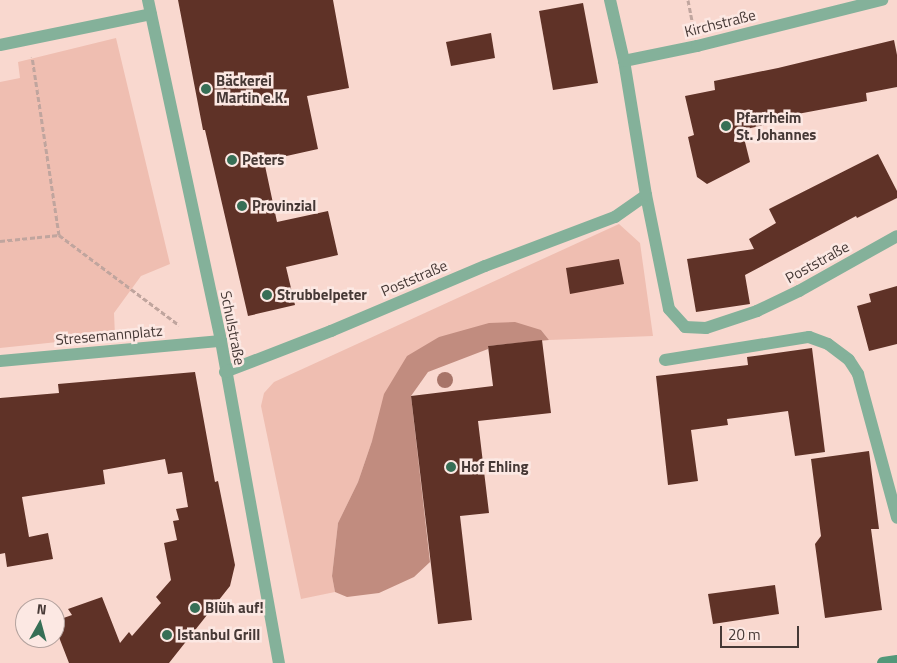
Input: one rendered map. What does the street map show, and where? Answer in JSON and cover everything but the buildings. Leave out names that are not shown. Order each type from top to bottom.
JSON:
[{"type":"street","name":"Schulstraße","points":[[148,0],[221,341],[225,372],[279,663]]},
{"type":"street","points":[[610,0],[624,61],[646,195]]},
{"type":"street","name":"Kirchstraße","points":[[624,61],[697,46],[882,0]]},
{"type":"street","points":[[0,45],[151,14]]},
{"type":"street","name":"Poststraße","points":[[225,372],[331,331],[485,266],[615,217],[646,195],[669,310],[685,327],[706,328],[757,311],[800,291],[897,236]]},
{"type":"street","points":[[664,360],[809,337],[828,344],[849,360],[858,374],[897,518]]},
{"type":"street","name":"Stresemannplatz","points":[[0,361],[221,341]]},
{"type":"street","points":[[883,663],[897,661]]},
{"type":"path","points":[[688,0],[697,46]]},
{"type":"path","points":[[30,39],[59,235]]},
{"type":"path","points":[[0,241],[59,235],[184,329]]},
{"type":"shaded area","points":[[116,38],[170,264],[141,276],[114,313],[115,336],[0,348],[0,82],[20,78],[18,62]]},
{"type":"shaded area","points":[[619,224],[640,243],[653,336],[549,340],[541,330],[439,337],[372,441],[358,482],[338,523],[332,576],[335,592],[301,599],[261,406],[264,393],[274,382]]},
{"type":"shaded area","points":[[515,322],[541,330],[549,340],[488,346],[488,349],[428,372],[411,396],[430,562],[414,577],[379,593],[347,597],[335,592],[332,576],[338,523],[358,482],[372,441],[384,394],[407,356],[439,337],[489,323]]},
{"type":"place","name":"Bäckerei Martin e.K.","points":[[206,89]]},
{"type":"place","name":"Pfarrheim St. Johannes","points":[[726,126]]},
{"type":"place","name":"Peters","points":[[232,160]]},
{"type":"place","name":"Provinzial","points":[[242,206]]},
{"type":"place","name":"Strubbelpeter","points":[[267,295]]},
{"type":"place","name":"Hof Ehling","points":[[451,467]]},
{"type":"place","name":"Blüh auf!","points":[[195,608]]},
{"type":"place","name":"Istanbul Grill","points":[[167,635]]}]
